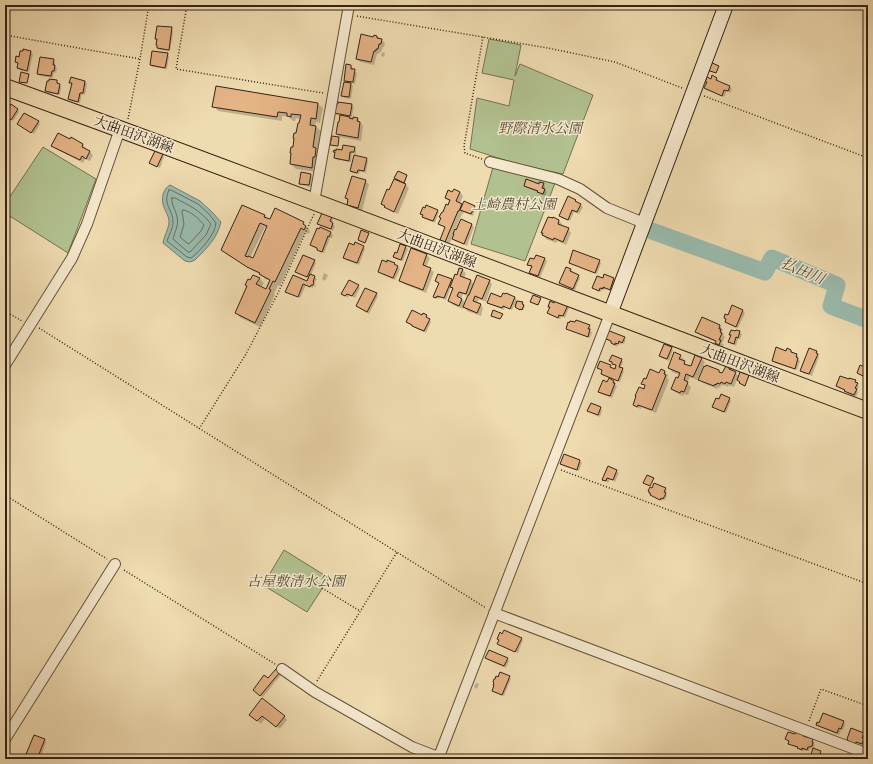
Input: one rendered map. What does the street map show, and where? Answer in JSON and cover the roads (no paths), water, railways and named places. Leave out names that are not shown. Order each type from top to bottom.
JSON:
[{"type":"main road","name":"大曲田沢湖線","points":[[5,88],[123,130],[868,411]]},
{"type":"street","points":[[282,669],[311,689],[412,747],[438,758],[552,466],[726,5]]},
{"type":"street","points":[[317,203],[333,95],[348,10]]},
{"type":"street","points":[[5,365],[72,258],[87,224],[123,130]]},
{"type":"street","points":[[490,162],[558,179],[580,189],[607,208],[644,223]]},
{"type":"street","points":[[5,739],[115,564]]},
{"type":"street","points":[[494,613],[868,754]]},
{"type":"water","points":[[170,185],[200,201],[221,222],[217,234],[211,243],[195,260],[190,262],[185,261],[163,243],[169,222],[162,198],[165,190]]},
{"type":"waterway","name":"払田川","points":[[652,231],[765,272],[772,258],[837,285],[831,306],[868,320]]},
{"type":"park label","name":"野際清水公園","points":[[540,128]]},
{"type":"park label","name":"土崎農村公園","points":[[514,204]]},
{"type":"park label","name":"古屋敷清水公園","points":[[296,581]]}]
